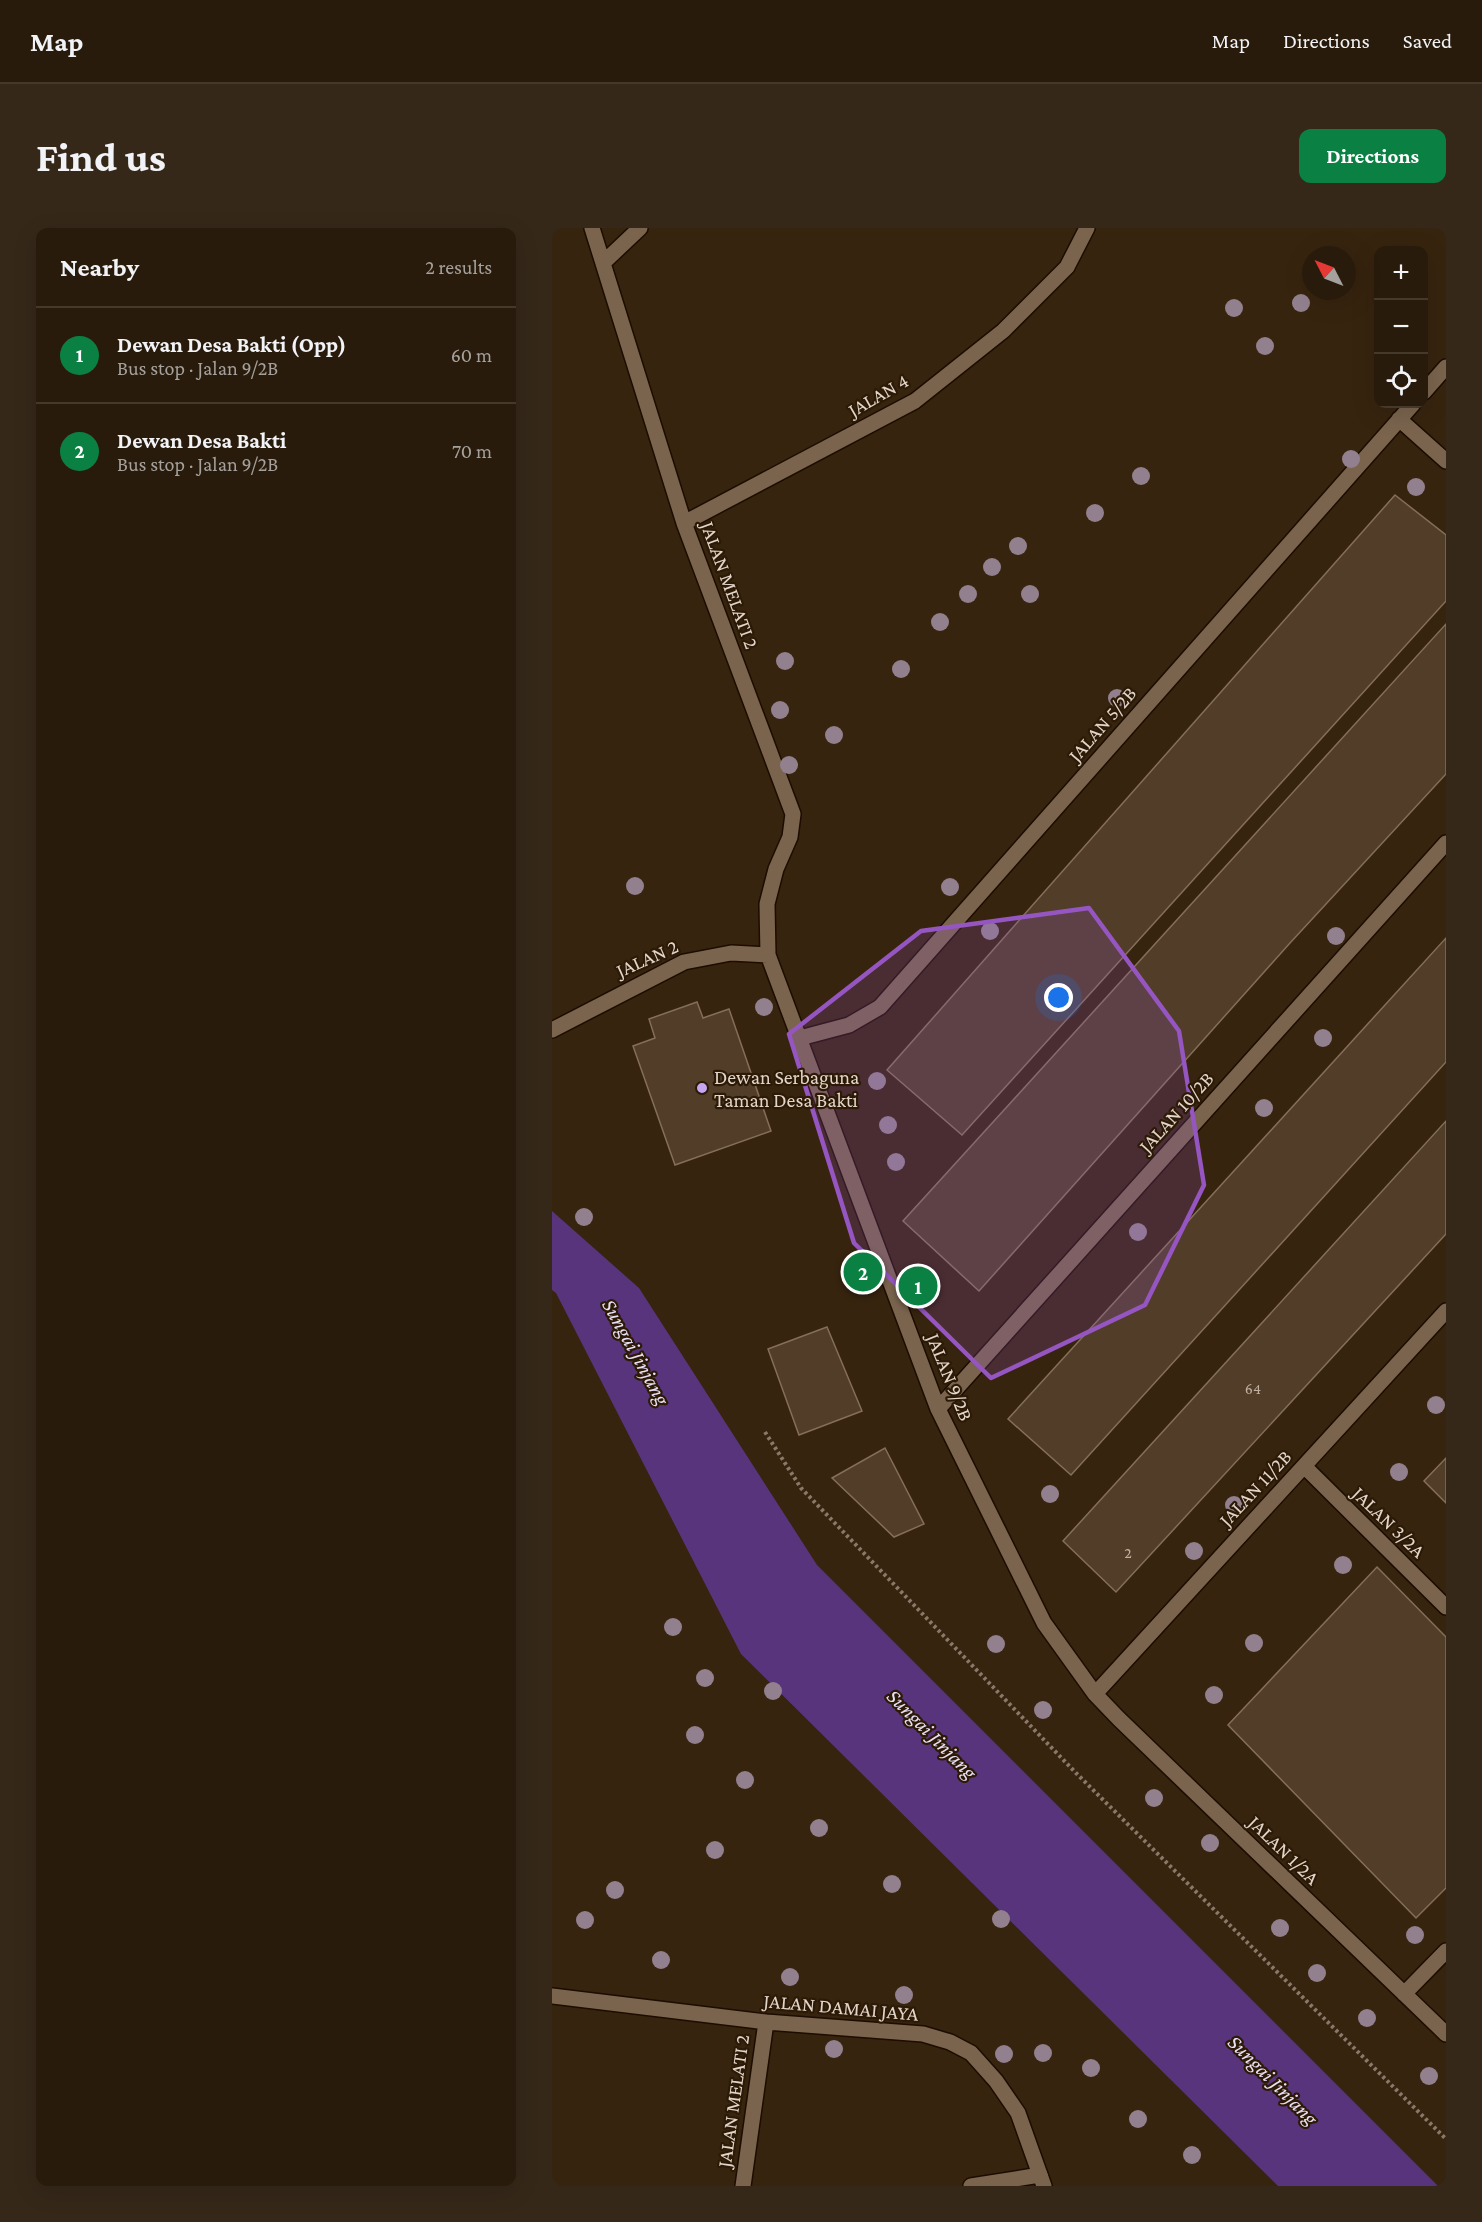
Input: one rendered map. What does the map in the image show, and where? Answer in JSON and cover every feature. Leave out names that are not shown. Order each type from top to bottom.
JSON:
[{"type":"street","name":"JALAN MELATI 2","points":[[592,228],[684,523],[793,814],[790,837],[776,869],[767,904],[768,955]]},
{"type":"street","points":[[603,263],[640,228]]},
{"type":"street","name":"JALAN 4","points":[[684,523],[915,401],[1003,331],[1067,267],[1088,228]]},
{"type":"street","points":[[1428,387],[1446,367]]},
{"type":"street","name":"JALAN 5/2B","points":[[800,1038],[849,1025],[880,1007],[1409,408]]},
{"type":"street","points":[[1399,419],[1446,460]]},
{"type":"street","name":"JALAN 10/2B","points":[[938,1409],[1446,843]]},
{"type":"street","name":"JALAN 2","points":[[552,1030],[684,962],[731,953],[768,955]]},
{"type":"street","name":"JALAN 9/2B","points":[[768,955],[938,1409],[1044,1623],[1095,1694]]},
{"type":"street","name":"JALAN 11/2B","points":[[1095,1694],[1446,1311]]},
{"type":"street","name":"JALAN 3/2A","points":[[1304,1466],[1446,1607]]},
{"type":"street","name":"JALAN 1/2A","points":[[1095,1694],[1446,2034]]},
{"type":"street","points":[[1404,1994],[1446,1951]]},
{"type":"street","name":"JALAN DAMAI JAYA","points":[[552,1995],[766,2022],[923,2034],[950,2042],[971,2054],[996,2081],[1018,2113],[1042,2181]]},
{"type":"street","name":"JALAN MELATI 2","points":[[743,2186],[766,2022]]},
{"type":"street","points":[[970,2186],[1042,2181]]},
{"type":"path","points":[[765,1432],[801,1488],[1076,1773],[1446,2139]]},
{"type":"highlighted area","points":[[1089,908],[1179,1031],[1204,1185],[1145,1305],[991,1378],[854,1243],[789,1034],[921,931]]},
{"type":"water","name":"Sungai Jinjang","points":[[552,1211],[639,1288],[817,1565],[1438,2186],[1278,2186],[741,1654],[556,1293],[552,1290]]},
{"type":"building","points":[[1395,495],[1446,535],[1446,601],[962,1135],[887,1070]]},
{"type":"building","points":[[1446,624],[1446,774],[1290,943],[979,1291],[903,1221]]},
{"type":"building","points":[[1446,938],[1446,1062],[1071,1475],[1008,1419]]},
{"type":"building","name":"Dewan Serbaguna Taman Desa Bakti","points":[[697,1002],[703,1018],[729,1009],[771,1131],[675,1165],[633,1046],[655,1038],[649,1019]]},
{"type":"building","points":[[1446,1121],[1446,1234],[1116,1592],[1063,1541]]},
{"type":"building","points":[[827,1327],[862,1411],[799,1435],[768,1349]]},
{"type":"building","points":[[885,1448],[924,1524],[894,1537],[832,1478]]},
{"type":"building","points":[[1446,1458],[1446,1503],[1424,1481]]},
{"type":"building","points":[[1377,1567],[1446,1637],[1446,1888],[1416,1918],[1228,1725]]},
{"type":"place","name":"Dewan Serbaguna Taman Desa Bakti","points":[[702,1088]]},
{"type":"place","name":"Dewan Desa Bakti","points":[[863,1272]]},
{"type":"place","name":"Dewan Desa Bakti (Opp)","points":[[918,1286]]}]
